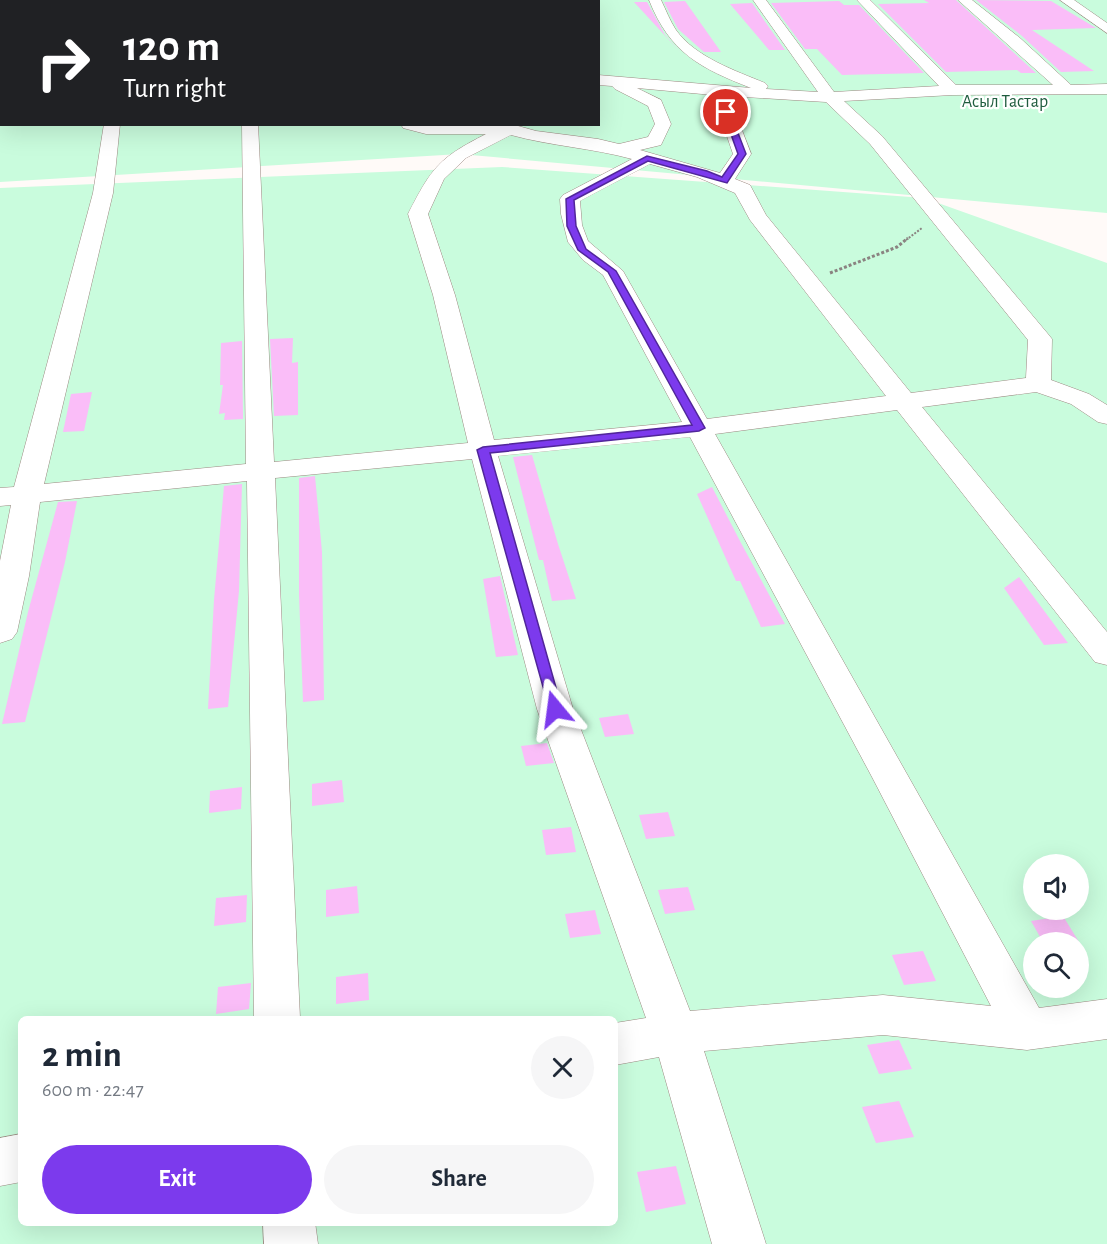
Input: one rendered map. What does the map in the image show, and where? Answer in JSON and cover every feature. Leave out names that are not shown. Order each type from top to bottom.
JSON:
[{"type":"street","points":[[655,0],[667,27],[679,42],[730,73],[782,94]]},
{"type":"street","points":[[759,0],[830,97],[876,140],[1040,339],[1038,384]]},
{"type":"street","points":[[863,0],[952,90]]},
{"type":"street","points":[[964,0],[1015,41],[1065,88]]},
{"type":"street","points":[[1066,0],[1107,29]]},
{"type":"street","points":[[604,80],[719,91],[830,97],[952,90],[1107,89]]},
{"type":"street","points":[[604,80],[654,103],[663,124],[655,141],[632,154],[570,199],[572,226],[582,250],[612,271],[1027,1030]]},
{"type":"street","points":[[719,91],[742,154],[724,181]]},
{"type":"street","points":[[0,632],[14,576],[14,495],[104,193],[112,126]]},
{"type":"street","points":[[250,126],[277,1016]]},
{"type":"street","points":[[416,126],[426,129],[510,127],[535,136],[598,144],[704,173],[743,189],[757,216],[807,281],[1107,654]]},
{"type":"street","points":[[510,127],[460,154],[436,177],[418,214],[444,295],[483,450],[555,709],[675,1033],[739,1244]]},
{"type":"street","points":[[14,495],[699,428],[1038,384],[1080,399],[1107,416]]},
{"type":"street","points":[[618,1043],[675,1033],[883,1015],[1027,1030],[1107,1019]]},
{"type":"street","points":[[0,1162],[18,1159]]},
{"type":"street","points":[[289,1226],[291,1244]]},
{"type":"path","points":[[807,281],[897,247],[940,216]]},
{"type":"green space","name":"Асыл Тастар","points":[[600,0],[1107,0],[1107,213],[460,154],[0,182],[0,126],[600,126]]},
{"type":"green space","points":[[502,167],[924,198],[1107,263],[1107,1244],[0,1244],[0,188]]},
{"type":"building","points":[[924,0],[956,0],[1036,73],[1021,73],[1017,70],[946,72],[878,4],[929,3]]},
{"type":"building","points":[[976,0],[1051,1],[1096,28],[1032,30],[1094,71],[1061,72],[1022,36]]},
{"type":"building","points":[[685,1],[721,52],[704,52],[678,29],[664,2]]},
{"type":"building","points":[[839,1],[844,5],[859,5],[924,73],[842,75],[817,49],[805,49],[771,3]]},
{"type":"building","points":[[634,2],[647,2],[665,35],[681,53]]},
{"type":"building","points":[[752,3],[785,50],[769,50],[730,4]]},
{"type":"building","points":[[293,338],[292,363],[298,362],[298,415],[274,416],[270,339]]},
{"type":"building","points":[[242,341],[243,419],[224,420],[225,413],[219,414],[223,385],[220,385],[221,343]]},
{"type":"building","points":[[92,392],[84,431],[63,432],[71,394]]},
{"type":"building","points":[[532,455],[576,599],[552,601],[543,560],[539,560],[513,457]]},
{"type":"building","points":[[315,476],[322,552],[324,700],[303,702],[299,594],[299,478]]},
{"type":"building","points":[[242,484],[239,591],[228,707],[208,709],[214,600],[224,486]]},
{"type":"building","points":[[712,487],[785,624],[761,627],[740,581],[736,581],[697,494]]},
{"type":"building","points":[[77,501],[65,562],[25,722],[2,724],[28,612],[58,502]]},
{"type":"building","points":[[500,576],[518,655],[496,657],[483,579]]},
{"type":"building","points":[[1019,577],[1068,643],[1044,645],[1004,588]]},
{"type":"building","points":[[628,714],[634,734],[605,737],[599,718]]},
{"type":"building","points":[[547,743],[554,763],[526,766],[521,746]]},
{"type":"building","points":[[342,780],[344,802],[312,806],[312,784]]},
{"type":"building","points":[[242,787],[241,809],[209,813],[210,791]]},
{"type":"building","points":[[668,812],[675,836],[646,839],[639,815]]},
{"type":"building","points":[[571,827],[576,852],[546,855],[542,830]]},
{"type":"building","points":[[357,886],[359,913],[326,917],[326,890]]},
{"type":"building","points":[[688,887],[695,910],[665,914],[658,890]]},
{"type":"building","points":[[247,895],[246,922],[214,926],[216,898]]},
{"type":"building","points":[[595,910],[601,934],[570,938],[565,914]]},
{"type":"building","points":[[1065,920],[1073,932],[1037,932],[1031,921]]},
{"type":"building","points":[[923,951],[936,981],[904,985],[892,955]]},
{"type":"building","points":[[368,973],[369,1000],[336,1004],[336,977]]},
{"type":"building","points":[[251,983],[249,1009],[216,1014],[218,987]]},
{"type":"building","points":[[899,1040],[912,1069],[879,1074],[867,1045]]},
{"type":"building","points":[[899,1101],[914,1137],[876,1143],[862,1107]]},
{"type":"building","points":[[676,1166],[686,1204],[646,1212],[637,1172]]},
{"type":"route","points":[[555,709],[483,450],[699,428],[612,271],[582,250],[572,226],[570,199],[647,158],[704,173],[724,181],[742,154],[726,112]]}]
